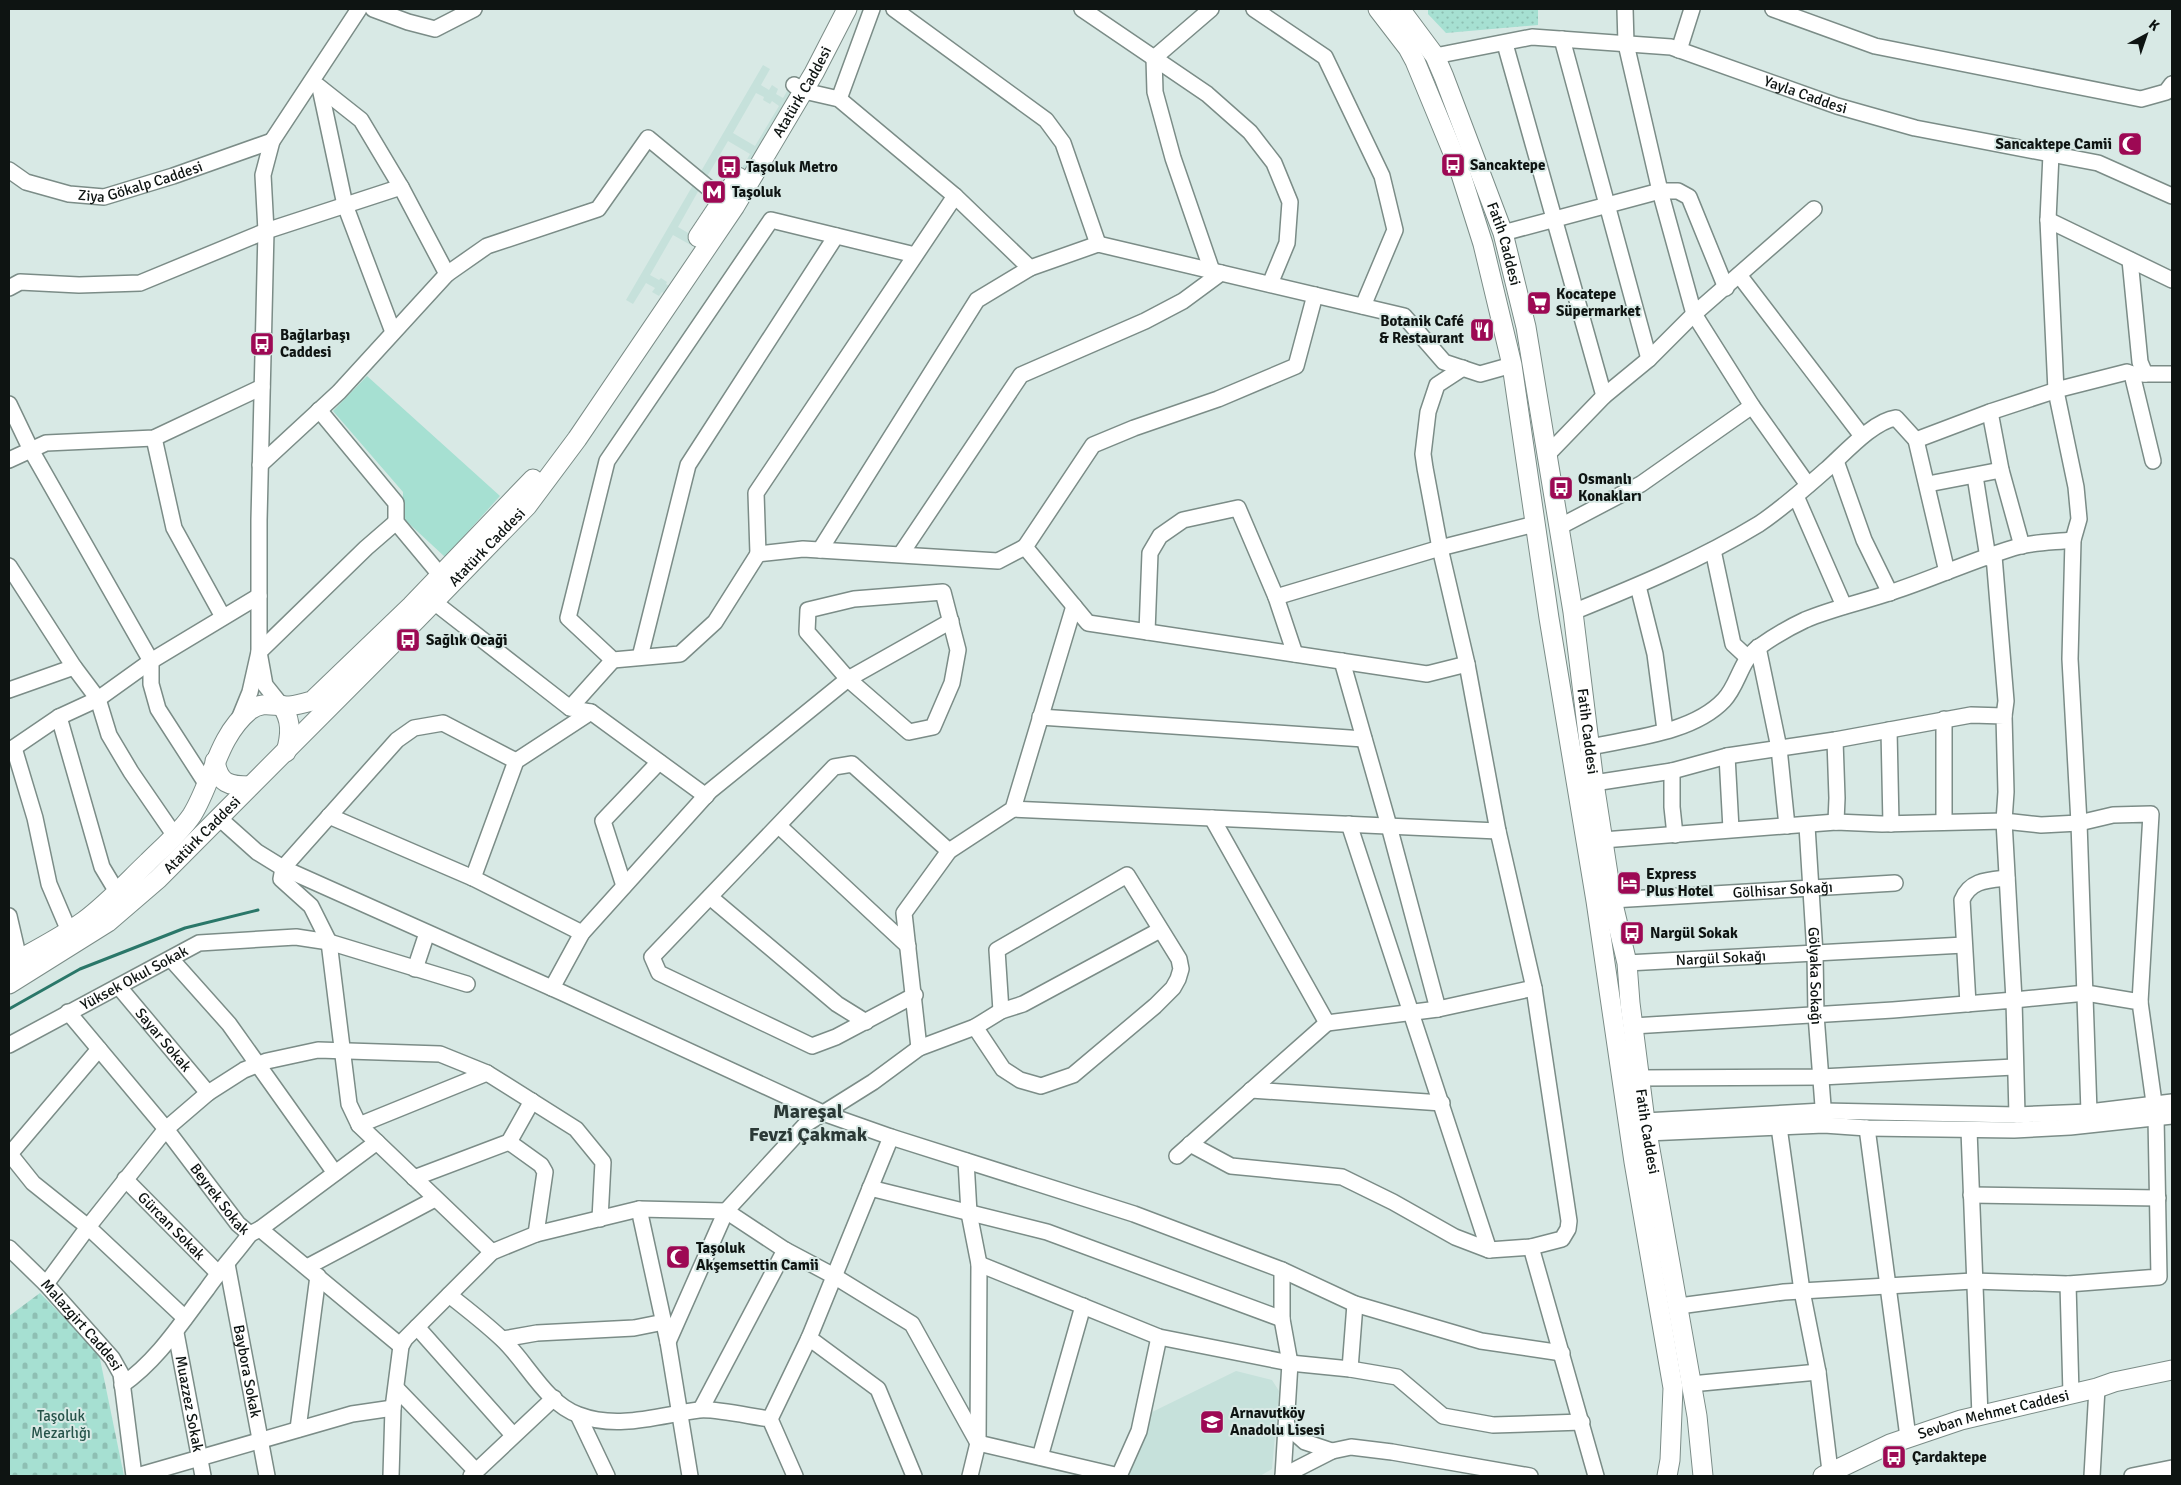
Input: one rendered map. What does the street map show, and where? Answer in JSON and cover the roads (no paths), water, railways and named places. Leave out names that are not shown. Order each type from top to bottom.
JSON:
[{"type":"main road","name":"Atatürk Caddesi","points":[[14,962],[85,920],[175,836],[198,804],[215,761],[237,723],[251,710],[262,704],[298,705],[312,701],[441,576],[519,496],[554,454],[799,88],[834,9]]},
{"type":"main road","name":"Atatürk Caddesi","points":[[9,984],[108,922],[158,879],[286,752],[527,506],[552,474],[735,206],[799,88],[847,9]]},
{"type":"main road","name":"Fatih Caddesi","points":[[1378,9],[1396,31],[1415,61],[1458,165],[1483,244],[1512,365],[1535,524],[1596,901],[1634,1162],[1673,1388],[1670,1460],[1667,1476]]},
{"type":"main road","name":"Fatih Caddesi","points":[[1400,9],[1435,56],[1503,233],[1526,327],[1573,612],[1594,783],[1612,900],[1627,963],[1646,1127],[1679,1306],[1703,1476]]},
{"type":"main road","points":[[281,705],[289,720],[289,743],[286,752]]},
{"type":"main road","points":[[215,761],[217,772],[227,783],[235,786],[250,786]]},
{"type":"main road","name":"Sevban Mehmet Caddesi","points":[[1826,1474],[1890,1444],[1961,1420],[2097,1388],[2114,1382],[2172,1370]]},
{"type":"street","points":[[281,705],[265,685],[259,652],[260,464],[266,231],[264,175],[272,141],[316,85],[359,9]]},
{"type":"street","points":[[373,9],[408,22],[435,29],[474,9]]},
{"type":"street","points":[[839,99],[872,9]]},
{"type":"street","points":[[894,9],[1046,120],[1062,143],[1098,244]]},
{"type":"street","points":[[1082,9],[1207,94],[1250,132],[1274,163],[1290,202],[1287,243],[1270,284]]},
{"type":"street","points":[[1154,58],[1211,9]]},
{"type":"street","points":[[1254,9],[1325,57],[1382,176],[1395,230],[1363,306]]},
{"type":"street","points":[[1625,9],[1626,44],[1660,191],[1694,314],[1752,406],[1808,485]]},
{"type":"street","points":[[1679,50],[1692,9]]},
{"type":"street","points":[[1773,9],[1875,46],[2141,98],[2166,92],[2172,84]]},
{"type":"street","name":"Yayla Caddesi","points":[[1435,56],[1505,44],[1532,37],[1671,47],[1837,106],[1871,116],[1915,128],[2098,163],[2171,194]]},
{"type":"street","points":[[1562,39],[1648,359]]},
{"type":"street","points":[[1505,44],[1604,396]]},
{"type":"street","points":[[1154,58],[1155,92],[1173,158],[1216,272]]},
{"type":"street","points":[[316,85],[361,120],[401,187],[447,274]]},
{"type":"street","points":[[316,85],[345,205],[393,332]]},
{"type":"street","points":[[799,88],[839,99],[955,196],[1030,268]]},
{"type":"street","points":[[260,464],[339,392],[447,274],[487,246],[598,209],[648,138],[723,200]]},
{"type":"street","name":"Ziya Gökalp Caddesi","points":[[9,170],[26,182],[68,194],[104,197],[173,176],[272,141]]},
{"type":"street","points":[[2052,154],[2048,220],[2056,391],[2076,487],[2079,519],[2073,540],[2070,659],[2080,823],[2089,1112]]},
{"type":"street","points":[[9,288],[20,282],[79,285],[140,282],[266,231],[401,187]]},
{"type":"street","points":[[1503,233],[1660,191],[1678,191],[1689,197],[1726,288]]},
{"type":"street","points":[[570,708],[613,660],[680,654],[715,622],[758,554],[756,493],[955,196]]},
{"type":"street","points":[[1546,456],[1604,396],[1648,359],[1694,314],[1726,288],[1814,209]]},
{"type":"street","points":[[613,660],[568,618],[607,461],[772,220],[915,255]]},
{"type":"street","points":[[2048,220],[2172,280]]},
{"type":"street","points":[[640,657],[688,465],[836,236]]},
{"type":"street","points":[[820,550],[977,300],[1030,268],[1098,244],[1404,316],[1444,362],[1480,374],[1512,365]]},
{"type":"street","points":[[2130,260],[2140,362],[2138,374],[2153,461]]},
{"type":"street","points":[[901,554],[1021,375],[1145,321],[1183,301],[1216,272]]},
{"type":"street","points":[[1739,275],[1862,436]]},
{"type":"street","points":[[758,554],[803,549],[998,561],[1026,547],[1093,446],[1134,428],[1218,399],[1296,366],[1315,295]]},
{"type":"street","points":[[1190,1144],[1231,1166],[1342,1177],[1393,1202],[1454,1237],[1489,1250],[1531,1247],[1562,1239],[1568,1229],[1569,1221],[1534,988],[1498,831],[1467,664],[1440,548],[1423,454],[1428,412],[1437,384],[1463,368]]},
{"type":"street","points":[[1916,440],[1990,412],[2056,391],[2127,372],[2138,374],[2172,374]]},
{"type":"street","points":[[9,460],[46,444],[154,438],[262,388]]},
{"type":"street","points":[[9,404],[31,450],[151,661],[150,684],[158,709],[207,784]]},
{"type":"street","points":[[1559,527],[1640,484],[1752,406]]},
{"type":"street","points":[[319,410],[396,503],[396,522],[441,576]]},
{"type":"street","points":[[1990,412],[2001,470],[2022,546]]},
{"type":"street","points":[[1573,612],[1638,586],[1713,550],[1760,523],[1796,496],[1862,436],[1886,419],[1896,418],[1916,440],[1928,484],[1947,572]]},
{"type":"street","points":[[154,438],[174,528],[223,617]]},
{"type":"street","points":[[1836,461],[1864,540],[1890,593]]},
{"type":"street","points":[[1928,484],[2001,470]]},
{"type":"street","points":[[1975,476],[1991,557],[2006,701],[2004,716],[2006,792],[2004,821],[2014,1000],[2014,1067],[2017,1115]]},
{"type":"street","points":[[1796,496],[1844,606]]},
{"type":"street","points":[[1147,632],[1150,553],[1160,536],[1182,520],[1238,508],[1276,597],[1295,654]]},
{"type":"street","points":[[237,723],[250,692],[259,652],[366,548],[396,522]]},
{"type":"street","points":[[1276,597],[1440,548],[1535,524]]},
{"type":"street","points":[[1590,747],[1665,730],[1696,720],[1719,705],[1730,693],[1753,652],[1804,620],[1890,593],[2022,546],[2073,540]]},
{"type":"street","points":[[1026,547],[1088,623],[1427,674],[1467,664]]},
{"type":"street","points":[[1713,550],[1733,644],[1753,652]]},
{"type":"street","points":[[9,566],[14,586],[98,699],[109,735],[131,772],[175,836]]},
{"type":"street","points":[[1638,586],[1655,654],[1665,730]]},
{"type":"street","points":[[942,592],[951,621],[958,650],[952,683],[933,727],[909,732],[848,679],[807,632],[808,610],[854,599],[942,592]]},
{"type":"street","points":[[68,931],[50,884],[35,818],[12,750],[59,717],[98,699],[151,661],[259,596]]},
{"type":"street","points":[[434,602],[570,708],[591,712],[706,796]]},
{"type":"street","points":[[1013,809],[1074,606]]},
{"type":"street","points":[[552,988],[582,933],[706,796],[848,679],[951,621]]},
{"type":"street","points":[[1753,652],[1779,748],[1787,826]]},
{"type":"street","points":[[1342,661],[1390,826],[1438,1010]]},
{"type":"street","points":[[9,690],[74,668]]},
{"type":"street","points":[[473,878],[516,761],[591,712]]},
{"type":"street","points":[[1594,783],[1672,771],[1727,756],[1834,740],[1944,719],[1971,715],[2004,716]]},
{"type":"street","points":[[59,717],[102,867],[117,892]]},
{"type":"street","points":[[1040,717],[1364,739]]},
{"type":"street","points":[[1944,719],[1944,821]]},
{"type":"street","points":[[492,1252],[359,1125],[350,1104],[329,942],[311,906],[281,879],[283,868],[397,740],[414,728],[443,723],[516,761]]},
{"type":"street","points":[[1889,730],[1891,824]]},
{"type":"street","points":[[1834,740],[1837,798],[1836,822]]},
{"type":"street","points":[[1727,756],[1731,829]]},
{"type":"street","points":[[624,886],[603,821],[659,762]]},
{"type":"street","points":[[915,995],[836,1037],[812,1046],[659,973],[652,957],[834,767],[852,764],[949,851]]},
{"type":"street","points":[[1672,771],[1672,807],[1676,835]]},
{"type":"street","points":[[919,1048],[915,995],[904,913],[949,851],[1013,809],[1498,831]]},
{"type":"street","points":[[1603,840],[1731,829],[1807,826],[1836,822],[1891,824],[1944,821],[2004,821],[2041,825],[2080,823],[2113,814],[2152,814],[2140,1002],[2156,1110],[2159,1276],[2068,1284],[1973,1281],[1802,1291],[1679,1306]]},
{"type":"street","points":[[329,816],[473,878],[582,933]]},
{"type":"street","points":[[219,818],[257,852],[283,868],[552,988],[823,1113],[891,1137],[1134,1214],[1282,1270],[1355,1304],[1480,1340],[1562,1353]]},
{"type":"street","points":[[1212,818],[1327,1023]]},
{"type":"street","points":[[1349,824],[1489,1250]]},
{"type":"street","points":[[779,826],[908,946]]},
{"type":"street","name":"Gölyaka Sokağı","points":[[1807,826],[1816,954],[1816,1015],[1823,1118]]},
{"type":"street","points":[[975,1027],[1003,1069],[1020,1080],[1041,1086],[1073,1074],[1155,1006],[1178,979],[1181,969],[1179,959],[1127,875],[997,950],[1001,1011]]},
{"type":"street","points":[[1968,1004],[1961,904],[1966,892],[1980,882],[2007,878]]},
{"type":"street","name":"Gölhisar Sokağı","points":[[1612,900],[1810,887],[1895,884]]},
{"type":"street","points":[[710,897],[837,1004],[866,1022]]},
{"type":"street","points":[[9,916],[14,962]]},
{"type":"street","points":[[668,1342],[726,1211],[806,1124],[846,1101],[919,1048],[975,1027],[1001,1011],[1023,1004],[1160,930]]},
{"type":"street","points":[[415,969],[427,933]]},
{"type":"street","name":"Yüksek Okul Sokak","points":[[9,1045],[68,1012],[119,988],[199,943],[296,937],[329,942],[467,984]]},
{"type":"street","name":"Nargül Sokağı","points":[[1627,963],[1964,945]]},
{"type":"street","points":[[171,959],[229,1024],[335,1173]]},
{"type":"street","name":"Sayar Sokak","points":[[119,988],[208,1093]]},
{"type":"street","points":[[1177,1156],[1327,1023],[1438,1010],[1534,988]]},
{"type":"street","points":[[1633,1026],[1968,1004],[2086,993],[2140,1002]]},
{"type":"street","name":"Beyrek Sokak","points":[[68,1012],[166,1129],[238,1224],[255,1231],[312,1271],[401,1346]]},
{"type":"street","points":[[99,1049],[9,1154],[33,1183],[88,1227],[185,1318]]},
{"type":"street","points":[[46,1284],[125,1179],[166,1129],[208,1093],[244,1070],[318,1050],[440,1054],[487,1073],[576,1129],[602,1162],[600,1219]]},
{"type":"street","points":[[1639,1078],[1821,1077],[2014,1067]]},
{"type":"street","points":[[359,1125],[487,1073]]},
{"type":"street","points":[[1251,1090],[1442,1103]]},
{"type":"street","points":[[414,1178],[509,1142],[532,1101]]},
{"type":"street","points":[[1646,1127],[1779,1127],[1823,1118],[1867,1128],[1969,1130],[2070,1127],[2156,1110],[2172,1102]]},
{"type":"street","points":[[1646,1127],[1823,1118],[2017,1115],[2156,1110],[2172,1116]]},
{"type":"street","points":[[1779,1127],[1802,1291],[1818,1372],[1826,1474]]},
{"type":"street","points":[[1867,1128],[1908,1437]]},
{"type":"street","points":[[1969,1130],[1973,1281],[1980,1416]]},
{"type":"street","points":[[795,1476],[770,1419],[808,1338],[891,1137]]},
{"type":"street","points":[[122,1385],[139,1373],[176,1333],[185,1318],[255,1231],[377,1142]]},
{"type":"street","points":[[509,1142],[541,1165],[545,1172],[536,1234]]},
{"type":"street","points":[[966,1161],[969,1213],[979,1264],[978,1443],[970,1476]]},
{"type":"street","name":"Gürcan Sokak","points":[[125,1179],[223,1269]]},
{"type":"street","points":[[870,1188],[1047,1232],[1282,1319]]},
{"type":"street","points":[[1971,1195],[2158,1198]]},
{"type":"street","points":[[298,1429],[312,1271],[435,1199]]},
{"type":"street","points":[[639,1209],[668,1342],[690,1476]]},
{"type":"street","points":[[391,1476],[393,1408],[397,1389],[401,1346],[405,1339],[492,1252],[536,1234],[639,1209],[726,1211],[785,1250],[834,1276],[912,1324],[978,1443],[1119,1476],[1139,1431],[1159,1337]]},
{"type":"street","points":[[1531,1247],[1596,1476]]},
{"type":"street","points":[[701,1409],[785,1250]]},
{"type":"street","name":"Malazgirt Caddesi","points":[[11,1255],[46,1284],[112,1358],[121,1374],[135,1476]]},
{"type":"street","points":[[979,1264],[1159,1337],[1290,1363],[1350,1368],[1397,1377],[1443,1416],[1493,1425],[1582,1422]]},
{"type":"street","name":"Baybora Sokak","points":[[223,1269],[268,1476]]},
{"type":"street","points":[[1282,1270],[1282,1319],[1290,1363],[1288,1427],[1283,1476]]},
{"type":"street","points":[[2068,1284],[2071,1394]]},
{"type":"street","points":[[450,1295],[503,1339],[554,1398],[578,1415],[597,1420],[625,1422],[681,1414],[701,1409],[770,1419]]},
{"type":"street","points":[[1350,1368],[1355,1304]]},
{"type":"street","points":[[1040,1457],[1083,1306]]},
{"type":"street","points":[[503,1339],[554,1332],[634,1328],[664,1322]]},
{"type":"street","points":[[417,1327],[513,1435]]},
{"type":"street","name":"Muazzez Sokak","points":[[176,1333],[204,1476]]},
{"type":"street","points":[[808,1338],[878,1389],[914,1476]]},
{"type":"street","points":[[1691,1384],[1818,1372]]},
{"type":"street","points":[[2092,1476],[2097,1388]]},
{"type":"street","points":[[397,1389],[473,1474],[554,1398]]},
{"type":"street","points":[[135,1476],[352,1414],[393,1408]]},
{"type":"street","points":[[578,1415],[608,1476]]},
{"type":"street","points":[[1288,1427],[1305,1442],[1332,1451]]},
{"type":"street","points":[[1283,1476],[1332,1451],[1351,1447],[1392,1452],[1530,1476]]},
{"type":"street","points":[[2132,1476],[2172,1468]]},
{"type":"waterway","points":[[9,1009],[80,969],[185,928],[258,910]]},
{"type":"place","name":"Sancaktepe Camii","points":[[2130,144]]},
{"type":"place","name":"Sancaktepe","points":[[1453,165]]},
{"type":"place","name":"Taşoluk Metro","points":[[729,167]]},
{"type":"place","name":"Taşoluk","points":[[714,192]]},
{"type":"place","name":"Kocatepe Süpermarket","points":[[1539,303]]},
{"type":"place","name":"Botanik Café & Restaurant","points":[[1482,330]]},
{"type":"place","name":"Bağlarbaşı Caddesi","points":[[262,344]]},
{"type":"place","name":"Osmanlı Konakları","points":[[1561,488]]},
{"type":"place","name":"Sağlık Ocaği","points":[[408,640]]},
{"type":"place","name":"Express Plus Hotel","points":[[1629,883]]},
{"type":"place","name":"Nargül Sokak","points":[[1632,933]]},
{"type":"place","name":"Taşoluk Akşemsettin Camii","points":[[678,1257]]},
{"type":"place","name":"Arnavutköy Anadolu Lisesi","points":[[1212,1422]]},
{"type":"place","name":"Çardaktepe","points":[[1894,1457]]},
{"type":"district","name":"Mareşal Fevzi Çakmak","points":[[808,1122]]},
{"type":"park label","name":"Taşoluk Mezarlığı","points":[[61,1424]]}]
